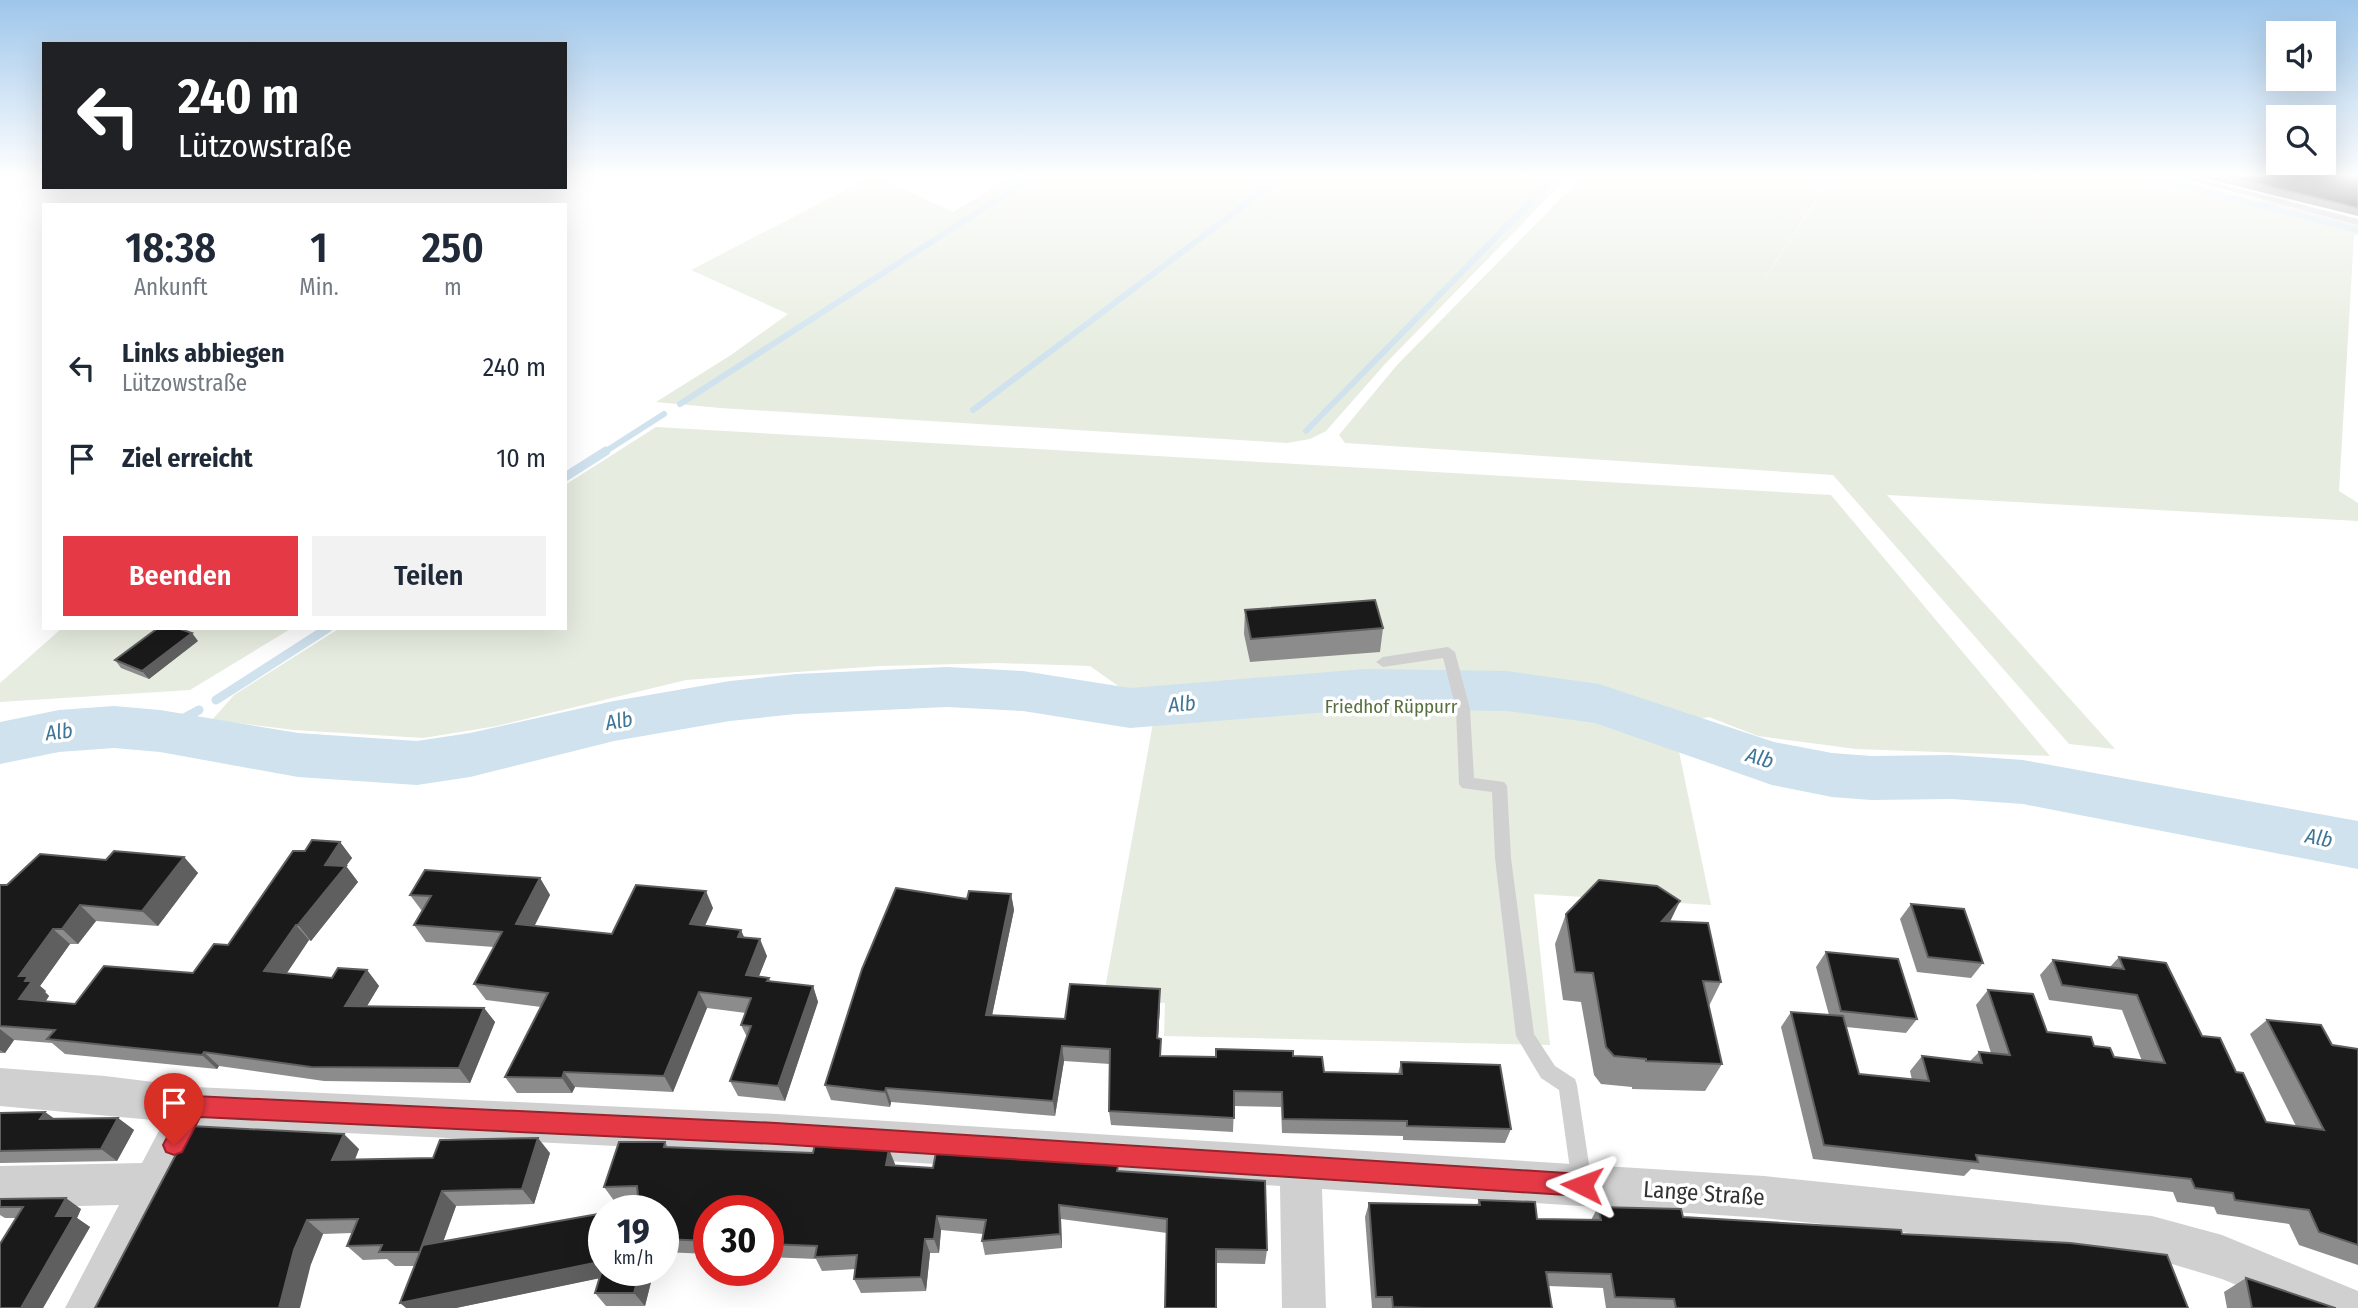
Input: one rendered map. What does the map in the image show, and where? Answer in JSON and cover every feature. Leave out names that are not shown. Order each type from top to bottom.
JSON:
[{"type":"street","name":"Lange Straße","points":[[0,1087],[105,1095],[194,1107],[776,1134],[1764,1197],[2152,1237],[2222,1257],[2346,1308]]},
{"type":"street","points":[[87,1308],[194,1107]]},
{"type":"street","points":[[1301,1169],[1304,1308]]},
{"type":"street","points":[[0,1187],[154,1183]]},
{"type":"lane","points":[[1382,662],[1448,652],[1463,709],[1467,784],[1499,786],[1503,858],[1525,1036],[1548,1072],[1568,1085],[1582,1185]]},
{"type":"green space","points":[[756,236],[1510,236],[1385,364],[1326,431],[1310,439],[1287,443],[656,402],[731,355],[788,314],[691,270]]},
{"type":"green space","points":[[1524,236],[1792,236],[1748,304],[1793,236],[2354,236],[2339,491],[2358,503],[2358,521],[1887,495],[2115,749],[2069,744],[1833,475],[1345,443],[1339,435],[1397,365]]},
{"type":"green space","name":"Friedhof Rüppurr","points":[[656,427],[1831,495],[2050,756],[1856,749],[1758,736],[1709,717],[1673,723],[1711,905],[1534,894],[1550,1045],[1164,1036],[1165,1003],[1103,1000],[1155,712],[1090,666],[998,663],[880,666],[686,680],[497,726],[423,738],[294,730],[212,720],[234,695],[337,630],[567,630],[567,484]]},
{"type":"green space","points":[[60,630],[289,630],[190,690],[0,702],[0,683]]},
{"type":"building","points":[[1375,600],[1383,628],[1251,639],[1245,610]]},
{"type":"building","points":[[155,630],[183,630],[192,633],[142,671],[115,660]]},
{"type":"building","points":[[312,840],[340,842],[325,865],[346,866],[296,925],[264,971],[332,978],[338,968],[367,970],[345,1006],[484,1008],[459,1068],[311,1067],[204,1052],[202,1055],[47,1039],[55,1030],[0,1026],[0,885],[7,885],[40,854],[106,860],[114,851],[184,857],[142,911],[80,905],[62,929],[53,929],[19,976],[28,976],[25,981],[32,981],[19,999],[75,1004],[104,966],[193,973],[214,944],[228,945],[293,851],[305,851]]},
{"type":"building","points":[[425,870],[540,878],[516,924],[612,934],[636,885],[706,891],[690,924],[741,930],[738,937],[760,939],[746,975],[769,978],[767,981],[813,986],[778,1086],[730,1081],[751,1026],[741,1025],[751,998],[699,992],[664,1076],[564,1072],[562,1078],[505,1077],[548,993],[474,984],[502,932],[414,925],[431,896],[410,895]]},
{"type":"building","points":[[1599,880],[1657,886],[1680,901],[1662,921],[1708,923],[1721,982],[1703,981],[1722,1064],[1646,1061],[1614,1056],[1606,1047],[1593,973],[1575,972],[1566,914]]},
{"type":"building","points":[[896,888],[967,899],[969,891],[1011,894],[986,1015],[1065,1019],[1070,984],[1160,989],[1157,1038],[1161,1039],[1160,1056],[1216,1057],[1216,1049],[1293,1051],[1293,1056],[1322,1057],[1324,1072],[1402,1074],[1401,1062],[1500,1065],[1511,1129],[1407,1126],[1407,1121],[1283,1119],[1282,1092],[1234,1091],[1234,1118],[1109,1111],[1110,1049],[1062,1046],[1053,1101],[886,1088],[885,1092],[825,1085],[862,969]]},
{"type":"building","points":[[1911,904],[1964,909],[1983,963],[1928,957]]},
{"type":"building","points":[[1826,952],[1898,959],[1917,1019],[1841,1011]]},
{"type":"building","points":[[2119,957],[2166,963],[2202,1036],[2220,1038],[2236,1072],[2243,1073],[2266,1122],[2324,1130],[2267,1020],[2321,1025],[2332,1045],[2358,1049],[2358,1245],[2319,1232],[2309,1210],[2235,1200],[2233,1193],[2195,1188],[2191,1179],[1976,1155],[1978,1162],[1824,1145],[1791,1012],[1843,1016],[1859,1074],[1929,1081],[1922,1056],[1982,1063],[1979,1052],[2010,1055],[1988,990],[2033,994],[2047,1032],[2091,1037],[2094,1046],[2110,1048],[2114,1057],[2165,1063],[2137,995],[2062,985],[2053,960],[2124,969]]},
{"type":"building","points":[[45,1112],[40,1119],[118,1118],[101,1149],[0,1151],[0,1113]]},
{"type":"building","points":[[191,1126],[344,1134],[332,1160],[433,1158],[440,1140],[538,1138],[522,1189],[442,1191],[420,1251],[423,1245],[588,1216],[588,1264],[400,1303],[420,1252],[379,1252],[382,1245],[347,1246],[358,1219],[307,1220],[294,1250],[279,1308],[95,1308]]},
{"type":"building","points":[[619,1142],[665,1142],[664,1147],[813,1153],[815,1144],[889,1149],[886,1165],[933,1168],[936,1152],[1074,1161],[1118,1166],[1117,1171],[1265,1181],[1267,1250],[1216,1249],[1216,1308],[1165,1308],[1167,1219],[1059,1205],[1060,1234],[982,1241],[986,1220],[937,1216],[934,1239],[925,1239],[921,1277],[854,1279],[857,1255],[815,1257],[817,1246],[784,1245],[784,1195],[693,1195],[693,1240],[679,1240],[679,1195],[638,1195],[637,1186],[604,1187]]},
{"type":"building","points":[[66,1198],[56,1216],[74,1216],[21,1308],[0,1308],[0,1244],[23,1207],[0,1207],[0,1199]]},
{"type":"building","points":[[1479,1200],[1535,1202],[1537,1219],[1601,1220],[1598,1207],[1681,1209],[1683,1217],[1901,1230],[1902,1234],[2070,1243],[2167,1255],[2188,1308],[1676,1308],[1674,1299],[1615,1297],[1611,1274],[1546,1272],[1552,1308],[1393,1307],[1392,1297],[1376,1297],[1369,1203],[1480,1205]]},
{"type":"building","points":[[2246,1278],[2335,1308],[2252,1308]]},
{"type":"building","points":[[597,1286],[636,1286],[634,1293],[595,1293]]},
{"type":"waterway","points":[[680,404],[940,236]]},
{"type":"waterway","points":[[973,410],[1203,236]]},
{"type":"waterway","points":[[1306,431],[1497,236]]},
{"type":"waterway","points":[[603,453],[664,414]]},
{"type":"waterway","points":[[567,476],[606,451]]},
{"type":"waterway","points":[[216,700],[325,630]]},
{"type":"waterway","name":"Alb","points":[[0,743],[59,731],[114,727],[160,731],[298,755],[417,763],[470,755],[614,721],[730,701],[796,694],[947,687],[1023,691],[1130,708],[1366,689],[1507,691],[1599,704],[1772,763],[1832,775],[1871,778],[1952,777],[2023,782],[2358,845]]},
{"type":"waterway","points":[[160,731],[199,710]]},
{"type":"route","points":[[174,1145],[194,1107],[776,1134],[1582,1185]]}]
